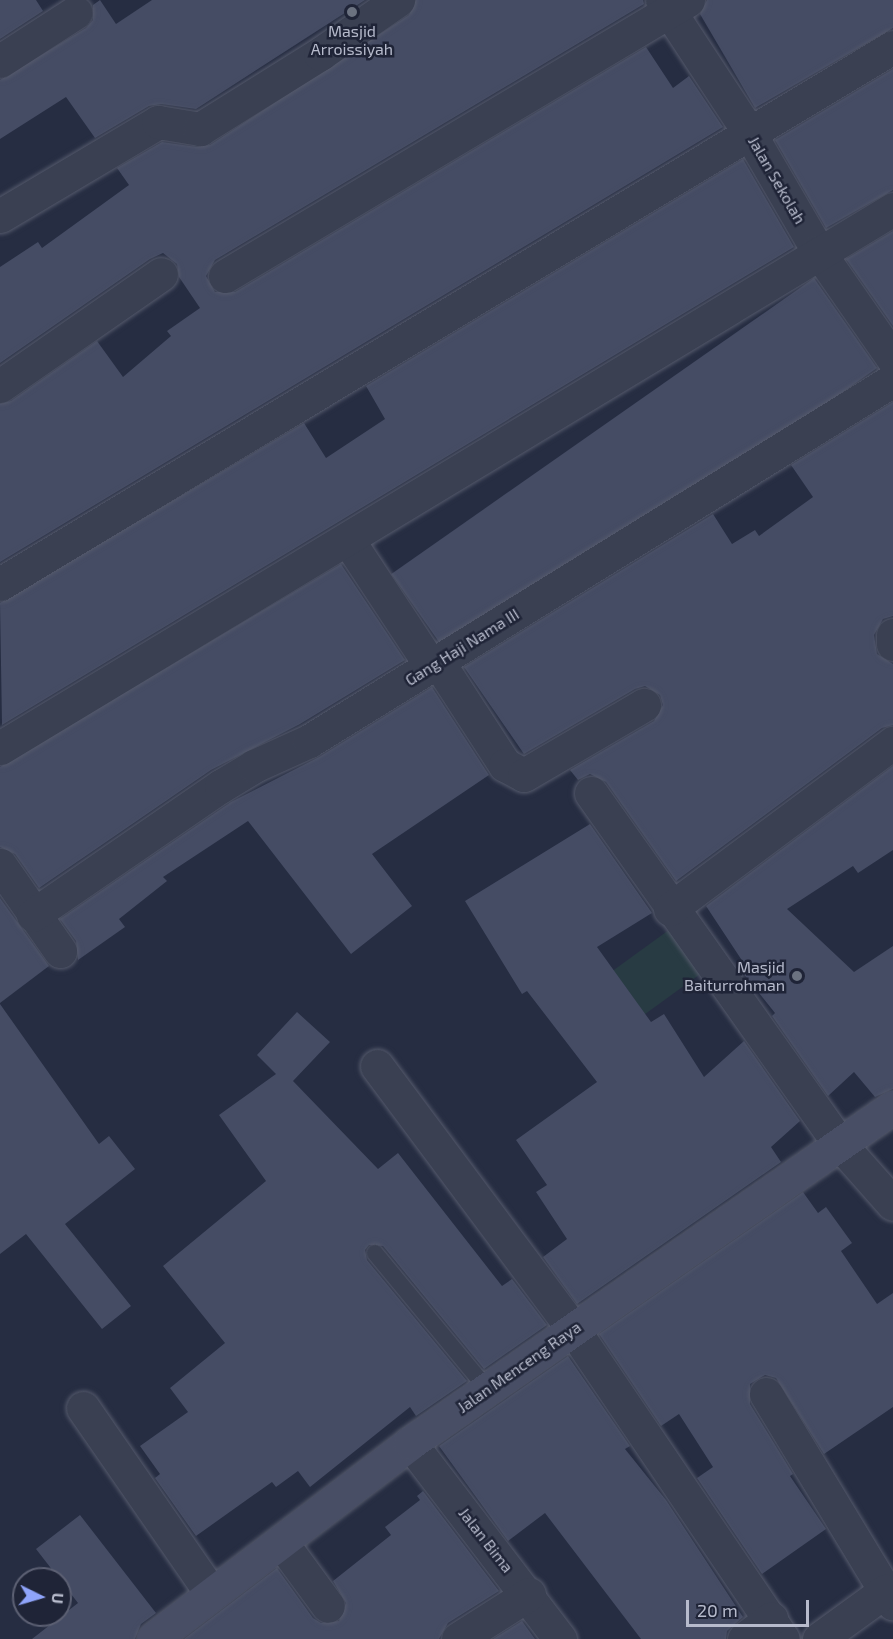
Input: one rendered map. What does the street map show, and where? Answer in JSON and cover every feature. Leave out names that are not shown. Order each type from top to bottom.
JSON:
[{"type":"street","points":[[0,216],[158,122],[200,129],[320,54],[398,0]]},
{"type":"street","points":[[0,61],[77,4]]},
{"type":"street","points":[[225,276],[673,4]]},
{"type":"street","name":"Jalan Sekolah","points":[[673,4],[818,251],[893,359]]},
{"type":"street","points":[[0,584],[893,47]]},
{"type":"street","points":[[0,748],[348,540],[818,251],[893,209]]},
{"type":"street","points":[[0,386],[161,274]]},
{"type":"street","name":"Gang Haji Nama III","points":[[33,915],[221,786],[309,741],[893,380]]},
{"type":"street","points":[[348,540],[505,765],[524,775],[644,705]]},
{"type":"street","points":[[893,635],[893,644]]},
{"type":"street","points":[[670,909],[893,743]]},
{"type":"street","points":[[591,793],[670,909],[839,1143],[893,1204]]},
{"type":"street","points":[[5,884],[33,915],[60,951]]},
{"type":"street","points":[[377,1066],[573,1329],[777,1629],[744,1639]]},
{"type":"street","name":"Jalan Menceng Raya","points":[[153,1639],[410,1443],[893,1107]]},
{"type":"street","points":[[766,1394],[889,1598],[819,1639]]},
{"type":"street","points":[[82,1408],[212,1594]]},
{"type":"street","name":"Jalan Bima","points":[[410,1443],[529,1594],[560,1639]]},
{"type":"street","points":[[281,1542],[328,1606]]},
{"type":"street","points":[[458,1639],[529,1594]]},
{"type":"lane","points":[[375,1253],[488,1390]]},
{"type":"shaded area","points":[[673,927],[705,971],[645,1014],[613,970]]},
{"type":"building","points":[[0,0],[36,0],[43,11],[0,39]]},
{"type":"building","points":[[100,0],[116,24],[152,0],[365,0],[196,109],[161,104],[149,106],[95,138],[66,97],[0,139],[0,80],[86,28],[93,20],[93,5]]},
{"type":"building","points":[[416,0],[643,0],[644,4],[215,260],[206,276],[215,292],[235,292],[646,47],[673,88],[689,76],[723,127],[0,562],[0,404],[11,401],[97,341],[123,377],[171,336],[167,331],[200,308],[179,277],[177,264],[163,253],[150,259],[0,363],[0,267],[38,242],[42,248],[129,185],[117,168],[162,142],[197,147],[210,145],[409,15]]},
{"type":"building","points":[[707,0],[893,0],[893,28],[755,108],[700,14]]},
{"type":"building","points":[[893,69],[893,190],[826,228],[775,140]]},
{"type":"building","points":[[743,159],[794,247],[2,725],[0,603],[304,423],[326,458],[385,419],[366,386]]},
{"type":"building","points":[[893,231],[893,326],[846,259]]},
{"type":"building","points":[[814,278],[877,368],[454,664],[391,574]]},
{"type":"building","points":[[893,402],[893,616],[883,619],[874,635],[877,654],[893,664],[893,725],[882,728],[676,881],[606,782],[590,774],[578,780],[570,770],[654,721],[663,705],[660,695],[645,686],[635,689],[524,754],[464,667],[713,514],[732,544],[755,530],[759,536],[813,497],[791,465]]},
{"type":"building","points":[[341,564],[405,660],[300,724],[211,770],[39,888],[15,854],[0,847],[0,767]]},
{"type":"building","points":[[432,687],[489,775],[372,854],[412,906],[351,954],[248,821],[163,877],[167,881],[119,919],[125,927],[78,960],[76,941],[60,919],[231,802],[319,757]]},
{"type":"building","points":[[893,766],[893,850],[858,873],[853,866],[787,909],[854,972],[893,946],[893,1089],[875,1097],[854,1072],[828,1096],[772,1016],[775,1013],[738,967],[743,962],[706,906]]},
{"type":"building","points":[[590,824],[652,913],[597,947],[651,1022],[664,1014],[704,1077],[744,1041],[800,1121],[771,1147],[781,1162],[577,1304],[543,1257],[567,1239],[536,1192],[547,1185],[516,1140],[597,1082],[527,991],[522,994],[465,901]]},
{"type":"building","points":[[0,898],[49,966],[0,1003]]},
{"type":"building","points":[[0,1004],[99,1144],[109,1136],[135,1169],[65,1224],[131,1306],[102,1329],[26,1234],[0,1254]]},
{"type":"building","points":[[297,1012],[330,1042],[293,1081],[378,1169],[398,1153],[502,1286],[512,1279],[547,1325],[484,1369],[383,1246],[369,1245],[365,1250],[367,1260],[467,1381],[416,1416],[410,1407],[310,1487],[298,1471],[276,1487],[272,1482],[196,1536],[155,1478],[160,1474],[140,1446],[188,1412],[170,1388],[225,1343],[163,1266],[266,1181],[219,1115],[276,1074],[257,1055]]},
{"type":"building","points":[[803,1192],[818,1213],[826,1207],[852,1243],[841,1251],[877,1304],[893,1293],[893,1407],[824,1454],[776,1378],[765,1375],[750,1384],[750,1404],[793,1474],[790,1476],[826,1529],[762,1574],[697,1478],[713,1467],[679,1414],[661,1426],[599,1334]]},
{"type":"building","points":[[568,1356],[630,1446],[625,1449],[666,1500],[743,1617],[727,1631],[726,1639],[641,1639],[545,1513],[508,1541],[439,1446]]},
{"type":"building","points":[[423,1491],[499,1591],[448,1623],[439,1639],[184,1639],[277,1568],[313,1618],[321,1623],[339,1621],[346,1603],[333,1581],[391,1535],[385,1527],[420,1500],[417,1496]]},
{"type":"building","points":[[80,1515],[156,1613],[141,1624],[135,1639],[32,1639],[47,1627],[72,1627],[72,1608],[78,1603],[72,1595],[72,1567],[50,1567],[36,1549]]},
{"type":"building","points":[[522,1621],[535,1639],[493,1639]]},
{"type":"place","name":"Masjid Arroissiyah","points":[[352,12]]},
{"type":"place","name":"Masjid Baiturrohman","points":[[797,976]]}]
